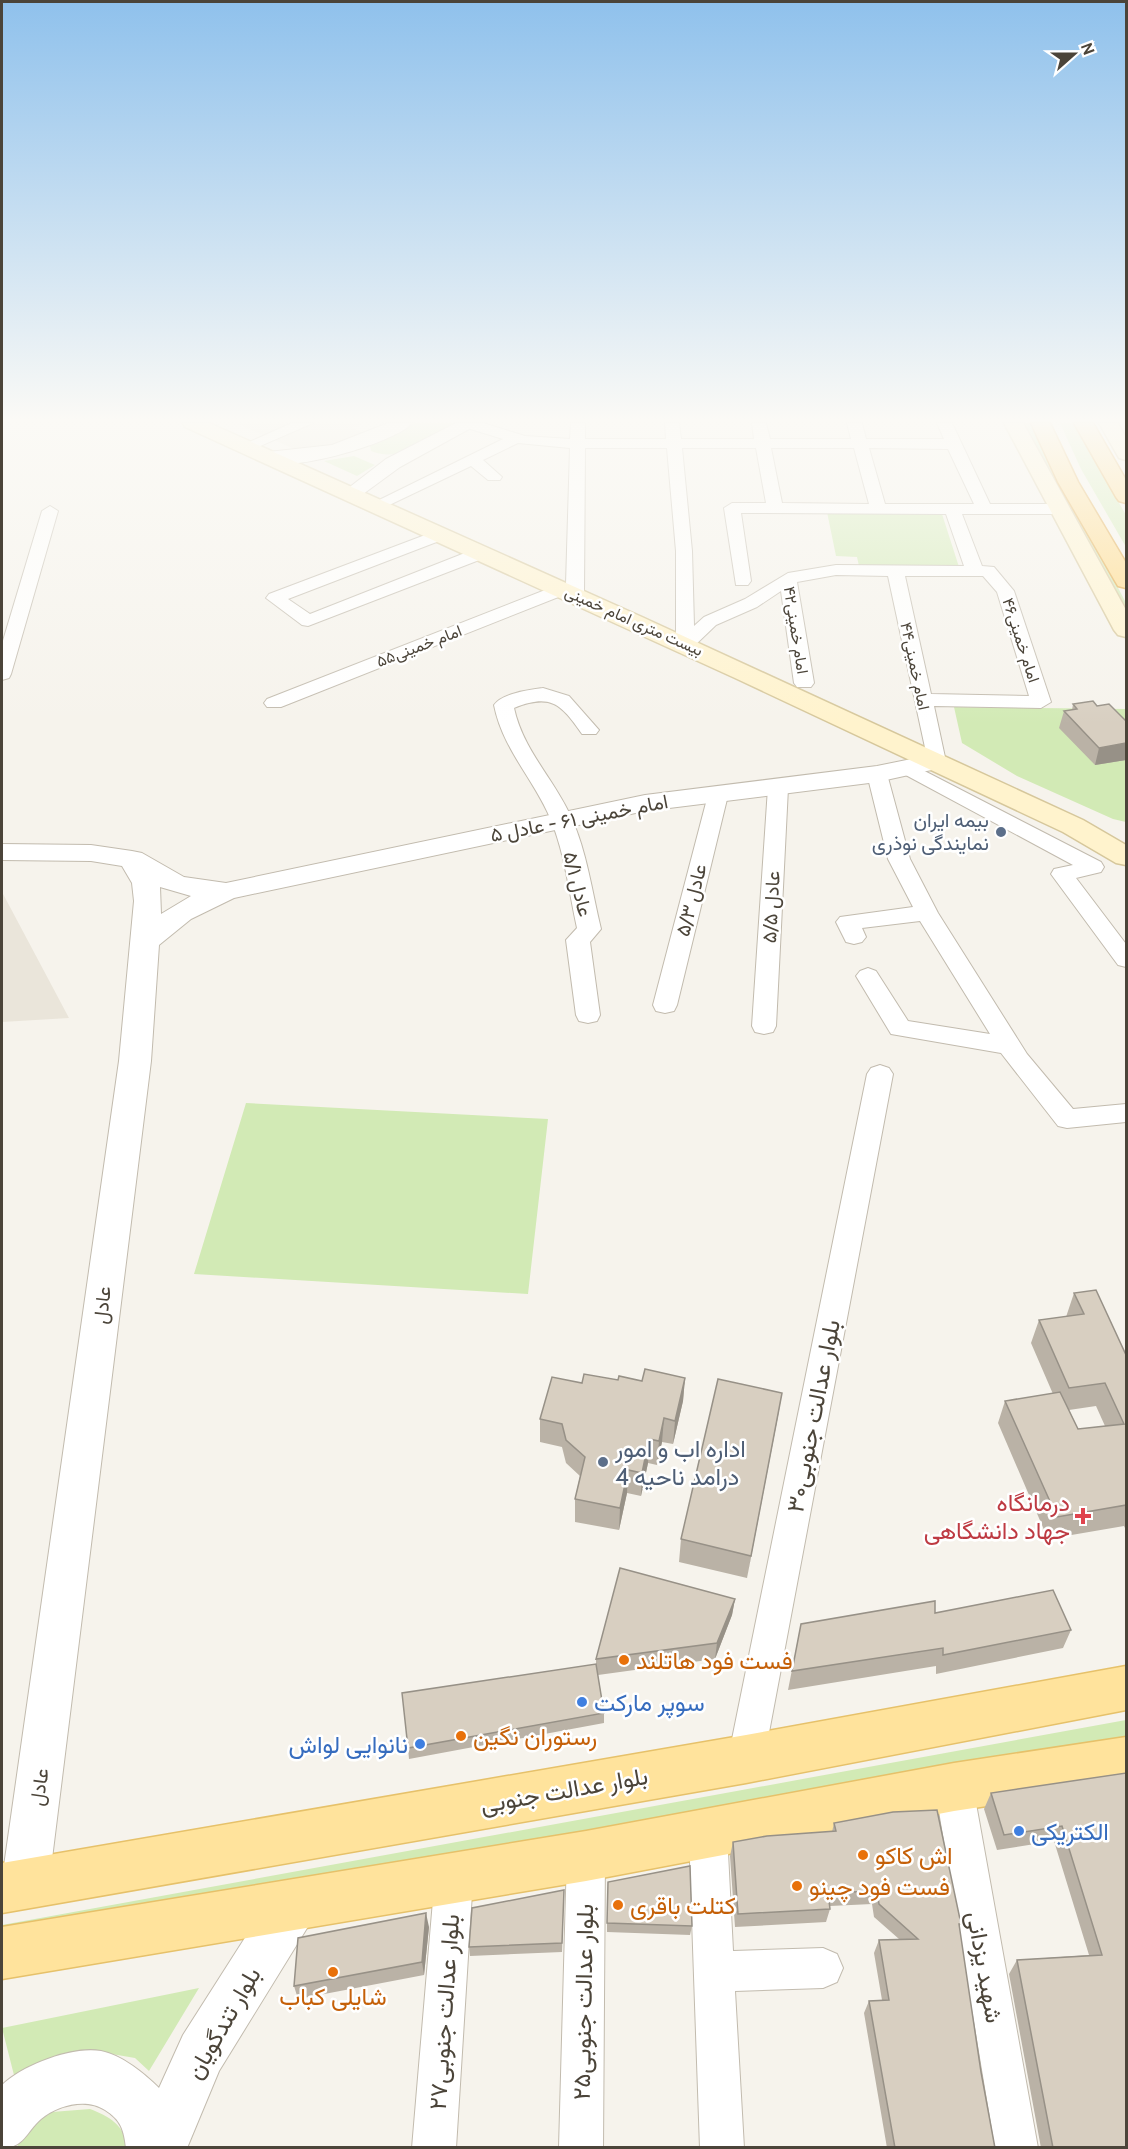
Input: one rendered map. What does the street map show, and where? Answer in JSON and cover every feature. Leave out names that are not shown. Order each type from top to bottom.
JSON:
[{"type":"highway","points":[[1092,523],[1126,580]]},
{"type":"main road","name":"بیست متری امام خمینی","points":[[417,523],[685,644],[1073,826],[1126,857]]},
{"type":"main road","points":[[1066,523],[1126,630]]},
{"type":"main road","name":"بیست متری امام خمینی","points":[[1073,826],[1126,831]]},
{"type":"main road","name":"بلوار عدالت جنوبی","points":[[13,1886],[746,1759],[1126,1688]]},
{"type":"main road","points":[[2,1953],[585,1856],[954,1787],[1126,1761]]},
{"type":"street","points":[[2,674],[8,634],[46,523]]},
{"type":"street","points":[[569,592],[576,523]]},
{"type":"street","points":[[681,523],[685,644]]},
{"type":"street","points":[[734,523],[742,581]]},
{"type":"street","points":[[685,644],[710,621],[751,603],[788,578],[836,570],[982,571],[959,523]]},
{"type":"street","points":[[441,534],[275,598],[308,621],[481,553]]},
{"type":"street","name":"۴۴امام خمینی","points":[[896,570],[936,762]]},
{"type":"street","name":"امام خمینی۴۶","points":[[922,700],[1041,702],[1005,591],[982,571]]},
{"type":"street","name":"امام خمینی۴۲","points":[[788,578],[804,682]]},
{"type":"street","name":"امام خمینی۵۵","points":[[274,703],[569,592]]},
{"type":"street","points":[[562,820],[517,749],[506,720],[504,705],[523,696],[551,693],[569,704],[589,730]]},
{"type":"street","name":"امام خمینی ۶۱ - عادل ۵","points":[[143,944],[171,917],[189,906],[225,891],[645,803],[778,788],[909,769],[936,762]]},
{"type":"street","points":[[909,769],[1093,867],[1062,874],[1126,960]]},
{"type":"street","points":[[877,774],[899,859],[927,913],[1010,1047],[1067,1119],[1125,1117]]},
{"type":"street","name":"عادل ۵/۵","points":[[765,1026],[778,788]]},
{"type":"street","name":"عادل ۵/۳","points":[[665,1005],[718,795]]},
{"type":"street","name":"عادل ۵/۱","points":[[562,820],[589,929],[578,940],[588,1015]]},
{"type":"street","points":[[2,852],[91,853],[132,860]]},
{"type":"street","name":"امام خمینی ۶۱ - عادل ۵","points":[[132,860],[164,881],[187,889],[225,891]]},
{"type":"street","name":"عادل","points":[[13,1886],[135,1061],[148,901],[146,883],[132,860]]},
{"type":"street","points":[[854,937],[848,922],[927,913]]},
{"type":"street","points":[[868,976],[900,1029],[1010,1047]]},
{"type":"street","name":"بلوار عدالت جنوبی۳۰","points":[[746,1759],[880,1074]]},
{"type":"street","name":"شهید یزدانی","points":[[954,1787],[1017,2148]]},
{"type":"street","points":[[708,1833],[722,2148]]},
{"type":"street","name":"بلوار عدالت جنوبی۲۵","points":[[581,2148],[585,1856]]},
{"type":"street","name":"بلوار عدالت جنوبی۲۷","points":[[434,2148],[454,1876]]},
{"type":"street","name":"بلوار تندگویان","points":[[160,2148],[201,2052],[295,1903]]},
{"type":"street","points":[[714,1972],[823,1968]]},
{"type":"street","points":[[2,2125],[21,2101],[59,2080],[100,2077],[129,2095],[149,2115],[153,2148]]},
{"type":"shaded area","points":[[2,892],[69,1018],[2,1022]]},
{"type":"green space","points":[[829,523],[945,523],[959,567],[859,566],[857,557],[836,556]]},
{"type":"green space","points":[[1078,523],[1084,523],[1126,603],[1126,615]]},
{"type":"green space","points":[[1112,523],[1126,523],[1126,547]]},
{"type":"green space","points":[[954,707],[1126,709],[1126,822],[1113,819],[1017,776],[962,743]]},
{"type":"green space","points":[[246,1103],[548,1119],[528,1294],[194,1274]]},
{"type":"green space","points":[[1126,1720],[1126,1737],[2,1941],[2,1925]]},
{"type":"green space","points":[[199,1988],[149,2071],[135,2058],[100,2052],[16,2083],[2,2028]]},
{"type":"green space","points":[[90,2109],[115,2122],[123,2133],[126,2147],[17,2148],[21,2133],[52,2112]]},
{"type":"building","points":[[1093,701],[1097,706],[1109,704],[1126,721],[1126,743],[1099,748],[1064,711],[1077,709],[1073,704]]},
{"type":"building","points":[[1096,1290],[1126,1355],[1126,1505],[1057,1517],[1005,1401],[1060,1392],[1078,1429],[1124,1424],[1105,1383],[1069,1388],[1039,1320],[1084,1314],[1074,1293]]},
{"type":"building","name":"اداره اب و امور درامد ناحیه 4","points":[[645,1369],[685,1378],[675,1421],[664,1418],[659,1441],[649,1439],[642,1473],[628,1470],[620,1508],[575,1499],[585,1457],[566,1440],[562,1424],[540,1419],[552,1377],[582,1383],[584,1374],[618,1380],[619,1376],[642,1381]]},
{"type":"building","points":[[718,1379],[782,1393],[751,1556],[681,1539]]},
{"type":"building","points":[[620,1568],[735,1599],[717,1643],[596,1659]]},
{"type":"building","points":[[1053,1590],[1071,1630],[943,1655],[943,1648],[792,1671],[801,1624],[935,1601],[935,1613]]},
{"type":"building","points":[[596,1664],[604,1713],[408,1748],[402,1693]]},
{"type":"building","points":[[1126,1773],[1126,2148],[1053,2148],[1017,1960],[1102,1955],[1062,1826],[1004,1835],[991,1793]]},
{"type":"building","points":[[937,1810],[961,1924],[959,1924],[981,2072],[995,2148],[895,2148],[869,2001],[889,2000],[879,1940],[918,1939],[879,1904],[877,1891],[828,1893],[830,1909],[738,1914],[733,1842],[767,1836],[836,1831],[834,1823],[893,1812]]},
{"type":"building","points":[[690,1866],[692,1926],[607,1923],[608,1882]]},
{"type":"building","points":[[564,1890],[562,1943],[469,1947],[472,1908]]},
{"type":"building","points":[[426,1913],[422,1962],[294,1986],[298,1938]]},
{"type":"place","name":"بیمه ایران نمایندگی نوذری","points":[[1001,832]]},
{"type":"place","name":"اداره اب و امور درامد ناحیه 4","points":[[603,1462]]},
{"type":"place","name":"درمانگاه جهاد دانشگاهی","points":[[1083,1516]]},
{"type":"place","name":"فست فود هاتلند","points":[[624,1660]]},
{"type":"place","name":"سوپر مارکت","points":[[582,1702]]},
{"type":"place","name":"رستوران نگین","points":[[461,1736]]},
{"type":"place","name":"نانوایی لواش","points":[[420,1744]]},
{"type":"place","name":"الکتریکی","points":[[1019,1831]]},
{"type":"place","name":"اش کاکو","points":[[863,1855]]},
{"type":"place","name":"فست فود چینو","points":[[797,1886]]},
{"type":"place","name":"کتلت باقری","points":[[618,1905]]},
{"type":"place","name":"شایلی کباب","points":[[333,1972]]}]
